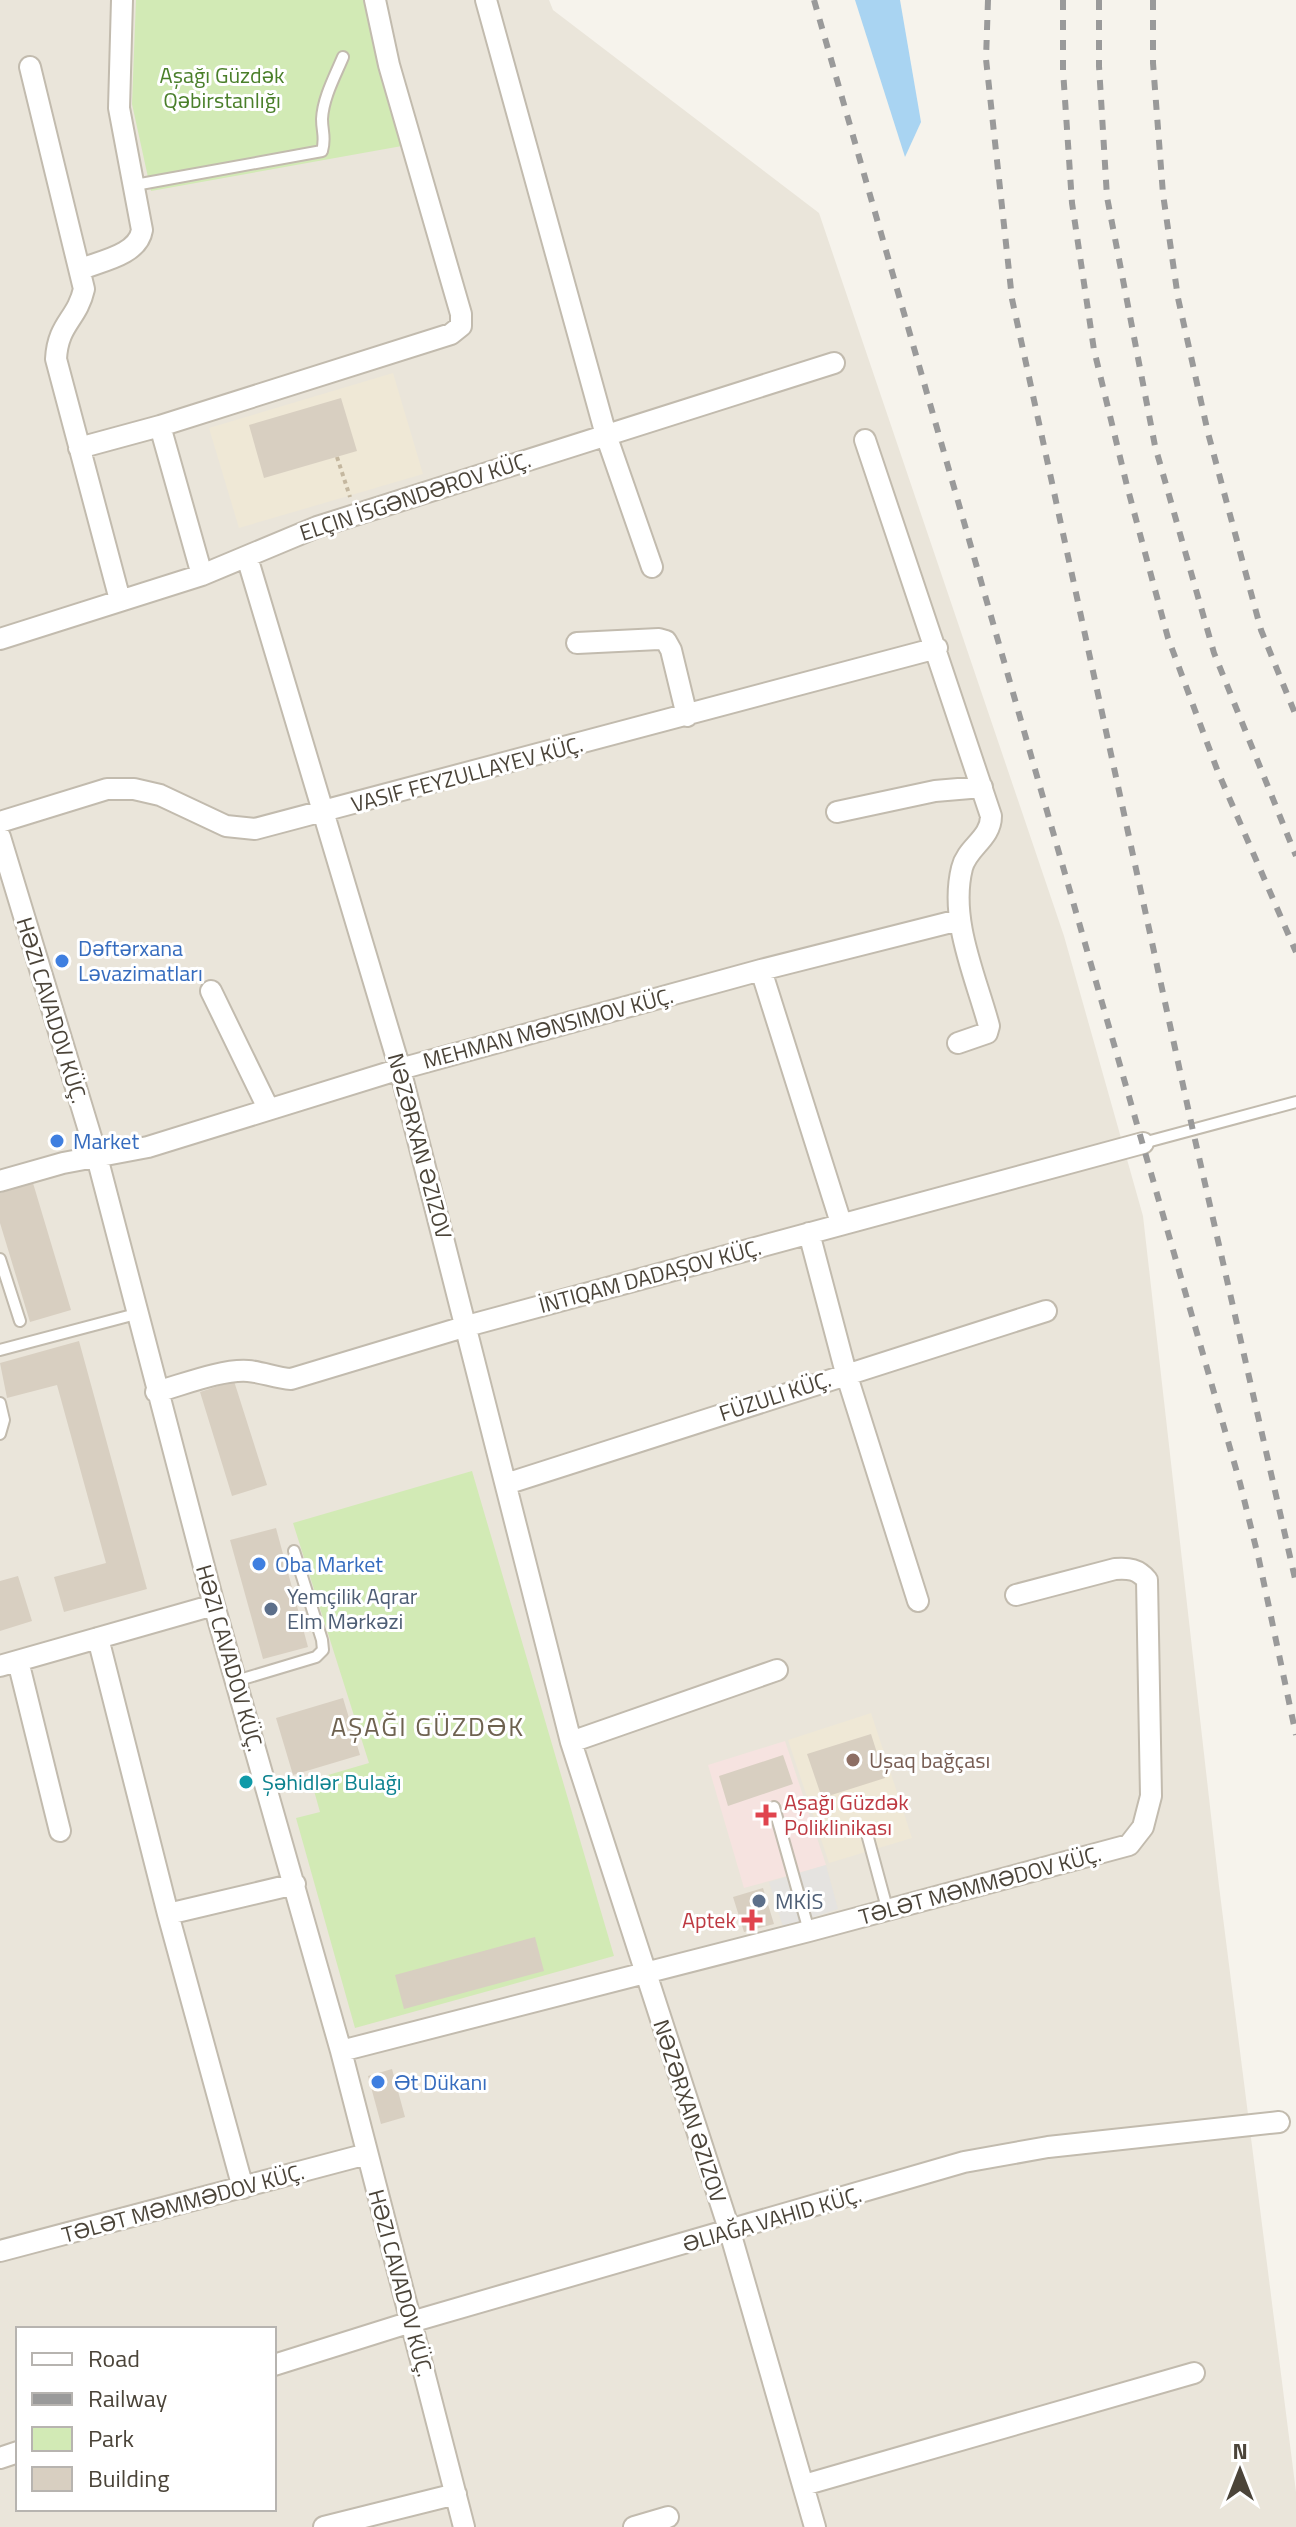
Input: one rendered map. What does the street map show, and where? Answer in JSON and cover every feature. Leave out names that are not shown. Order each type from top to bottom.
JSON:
[{"type":"street","points":[[81,269],[128,251],[140,239],[142,230],[119,108],[122,0]]},
{"type":"street","points":[[79,448],[160,426],[451,334],[461,326],[461,314],[389,65],[375,0]]},
{"type":"street","points":[[486,0],[606,435],[652,567]]},
{"type":"street","points":[[30,67],[84,289],[80,306],[60,332],[56,359],[120,600]]},
{"type":"street","name":"ELÇIN İSGƏNDƏROV KÜÇ.","points":[[0,639],[202,575],[291,536],[834,363]]},
{"type":"street","points":[[160,426],[202,575]]},
{"type":"street","points":[[865,440],[991,816],[991,826],[969,852],[962,868],[959,920],[989,1026],[987,1033],[958,1043]]},
{"type":"street","name":"NƏZƏRXAN ƏZIZOV","points":[[247,557],[400,1069],[571,1742],[730,2232],[815,2527]]},
{"type":"street","points":[[577,643],[666,641],[687,716]]},
{"type":"street","name":"VASIF FEYZULLAYEV KÜÇ.","points":[[0,822],[107,789],[134,789],[160,795],[226,826],[255,829],[937,648]]},
{"type":"street","points":[[837,812],[935,791],[982,787]]},
{"type":"street","name":"HƏZI CAVADOV KÜÇ.","points":[[0,837],[3,860],[97,1157],[214,1605],[341,2051],[464,2527]]},
{"type":"street","name":"MEHMAN MƏNSIMOV KÜÇ.","points":[[0,1181],[63,1163],[148,1147],[400,1069],[761,970],[959,920]]},
{"type":"street","points":[[761,970],[841,1223]]},
{"type":"street","points":[[211,991],[268,1108]]},
{"type":"street","name":"İNTIQAM DADAŞOV KÜÇ.","points":[[156,1392],[232,1372],[249,1371],[291,1379],[467,1326],[1143,1143]]},
{"type":"street","points":[[809,1233],[846,1373],[918,1601]]},
{"type":"street","name":"FÜZULI KÜÇ.","points":[[506,1484],[1046,1311]]},
{"type":"street","name":"TƏLƏT MƏMMƏDOV KÜÇ.","points":[[341,2051],[1129,1845],[1143,1827],[1151,1796],[1147,1580],[1140,1572],[1128,1568],[1115,1569],[1016,1595]]},
{"type":"street","points":[[60,1831],[9,1664],[214,1605]]},
{"type":"street","points":[[98,1638],[168,1914],[243,2188]]},
{"type":"street","points":[[571,1742],[777,1670]]},
{"type":"street","points":[[168,1914],[295,1884]]},
{"type":"street","name":"ƏLIAĞA VAHID KÜÇ.","points":[[276,2364],[411,2322],[964,2162],[1048,2147],[1279,2122]]},
{"type":"street","name":"TƏLƏT MƏMMƏDOV KÜÇ.","points":[[3,2248],[367,2154]]},
{"type":"street","points":[[804,2485],[1194,2373]]},
{"type":"street","points":[[324,2527],[456,2494]]},
{"type":"street","points":[[634,2527],[668,2517]]},
{"type":"lane","points":[[135,185],[322,151],[326,140],[322,120],[343,57]]},
{"type":"lane","points":[[1143,1143],[1296,1102]]},
{"type":"lane","points":[[0,1259],[20,1321]]},
{"type":"lane","points":[[0,1350],[136,1314]]},
{"type":"lane","points":[[0,1403],[4,1420],[0,1434]]},
{"type":"lane","points":[[236,1681],[316,1657],[323,1650],[294,1551]]},
{"type":"lane","points":[[774,1807],[809,1931]]},
{"type":"lane","points":[[867,1834],[887,1908]]},
{"type":"path","points":[[337,457],[356,515]]},
{"type":"shaded area","points":[[0,0],[549,0],[553,10],[819,213],[1064,936],[1143,1216],[1219,1886],[1296,2492],[1296,2527],[0,2527]]},
{"type":"shaded area","points":[[393,373],[423,474],[239,528],[209,428]]},
{"type":"shaded area","points":[[871,1713],[912,1838],[829,1863],[788,1740]]},
{"type":"shaded area","name":"Aşağı Güzdək Poliklinikası","points":[[785,1741],[826,1865],[744,1888],[708,1765]]},
{"type":"shaded area","points":[[826,1865],[838,1909],[783,1927],[769,1882]]},
{"type":"green space","name":"Aşağı Güzdək Qəbirstanlığı","points":[[136,0],[366,0],[372,36],[402,146],[151,191],[132,104]]},
{"type":"green space","points":[[472,1471],[614,1956],[355,2028],[296,1818],[320,1812],[311,1780],[369,1763],[293,1523]]},
{"type":"water","points":[[855,0],[900,0],[921,122],[905,157]]},
{"type":"building","points":[[341,398],[357,451],[264,478],[249,425]]},
{"type":"building","points":[[33,1183],[71,1310],[30,1322],[0,1223],[0,1193]]},
{"type":"building","points":[[79,1341],[147,1589],[64,1612],[54,1577],[106,1563],[57,1385],[7,1398],[0,1363]]},
{"type":"building","points":[[234,1381],[267,1485],[232,1496],[200,1392]]},
{"type":"building","points":[[276,1528],[308,1647],[263,1659],[230,1540]]},
{"type":"building","points":[[18,1576],[32,1621],[0,1631],[0,1581]]},
{"type":"building","points":[[343,1698],[360,1755],[293,1775],[276,1718]]},
{"type":"building","points":[[871,1734],[885,1778],[822,1798],[807,1754]]},
{"type":"building","points":[[783,1755],[793,1784],[728,1806],[719,1776]]},
{"type":"building","points":[[763,1888],[774,1924],[744,1932],[733,1897]]},
{"type":"building","points":[[535,1937],[544,1971],[404,2009],[395,1975]]},
{"type":"building","points":[[392,2069],[405,2117],[381,2124],[368,2076]]},
{"type":"railway","points":[[814,0],[1240,1483],[1296,1735]]},
{"type":"railway","points":[[988,0],[986,59],[1012,299],[1193,1131],[1296,1583]]},
{"type":"railway","points":[[1063,0],[1063,70],[1072,203],[1094,350],[1127,486],[1168,638],[1218,772],[1296,952]]},
{"type":"railway","points":[[1099,0],[1099,66],[1107,197],[1155,446],[1214,653],[1296,856]]},
{"type":"railway","points":[[1153,0],[1153,63],[1163,194],[1178,298],[1208,433],[1261,630],[1296,716]]},
{"type":"place","name":"Dəftərxana Ləvazimatları","points":[[62,961]]},
{"type":"place","name":"Market","points":[[57,1141]]},
{"type":"place","name":"Oba Market","points":[[259,1564]]},
{"type":"place","name":"Yemçilik Aqrar Elm Mərkəzi","points":[[271,1609]]},
{"type":"place","name":"Uşaq bağçası","points":[[853,1760]]},
{"type":"place","name":"Şəhidlər Bulağı","points":[[246,1782]]},
{"type":"place","name":"Aşağı Güzdək Poliklinikası","points":[[766,1815]]},
{"type":"place","name":"MKİS","points":[[759,1901]]},
{"type":"place","name":"Aptek","points":[[752,1920]]},
{"type":"place","name":"Ət Dükanı","points":[[378,2082]]},
{"type":"district","name":"AŞAĞI GÜZDƏK","points":[[428,1726]]}]
